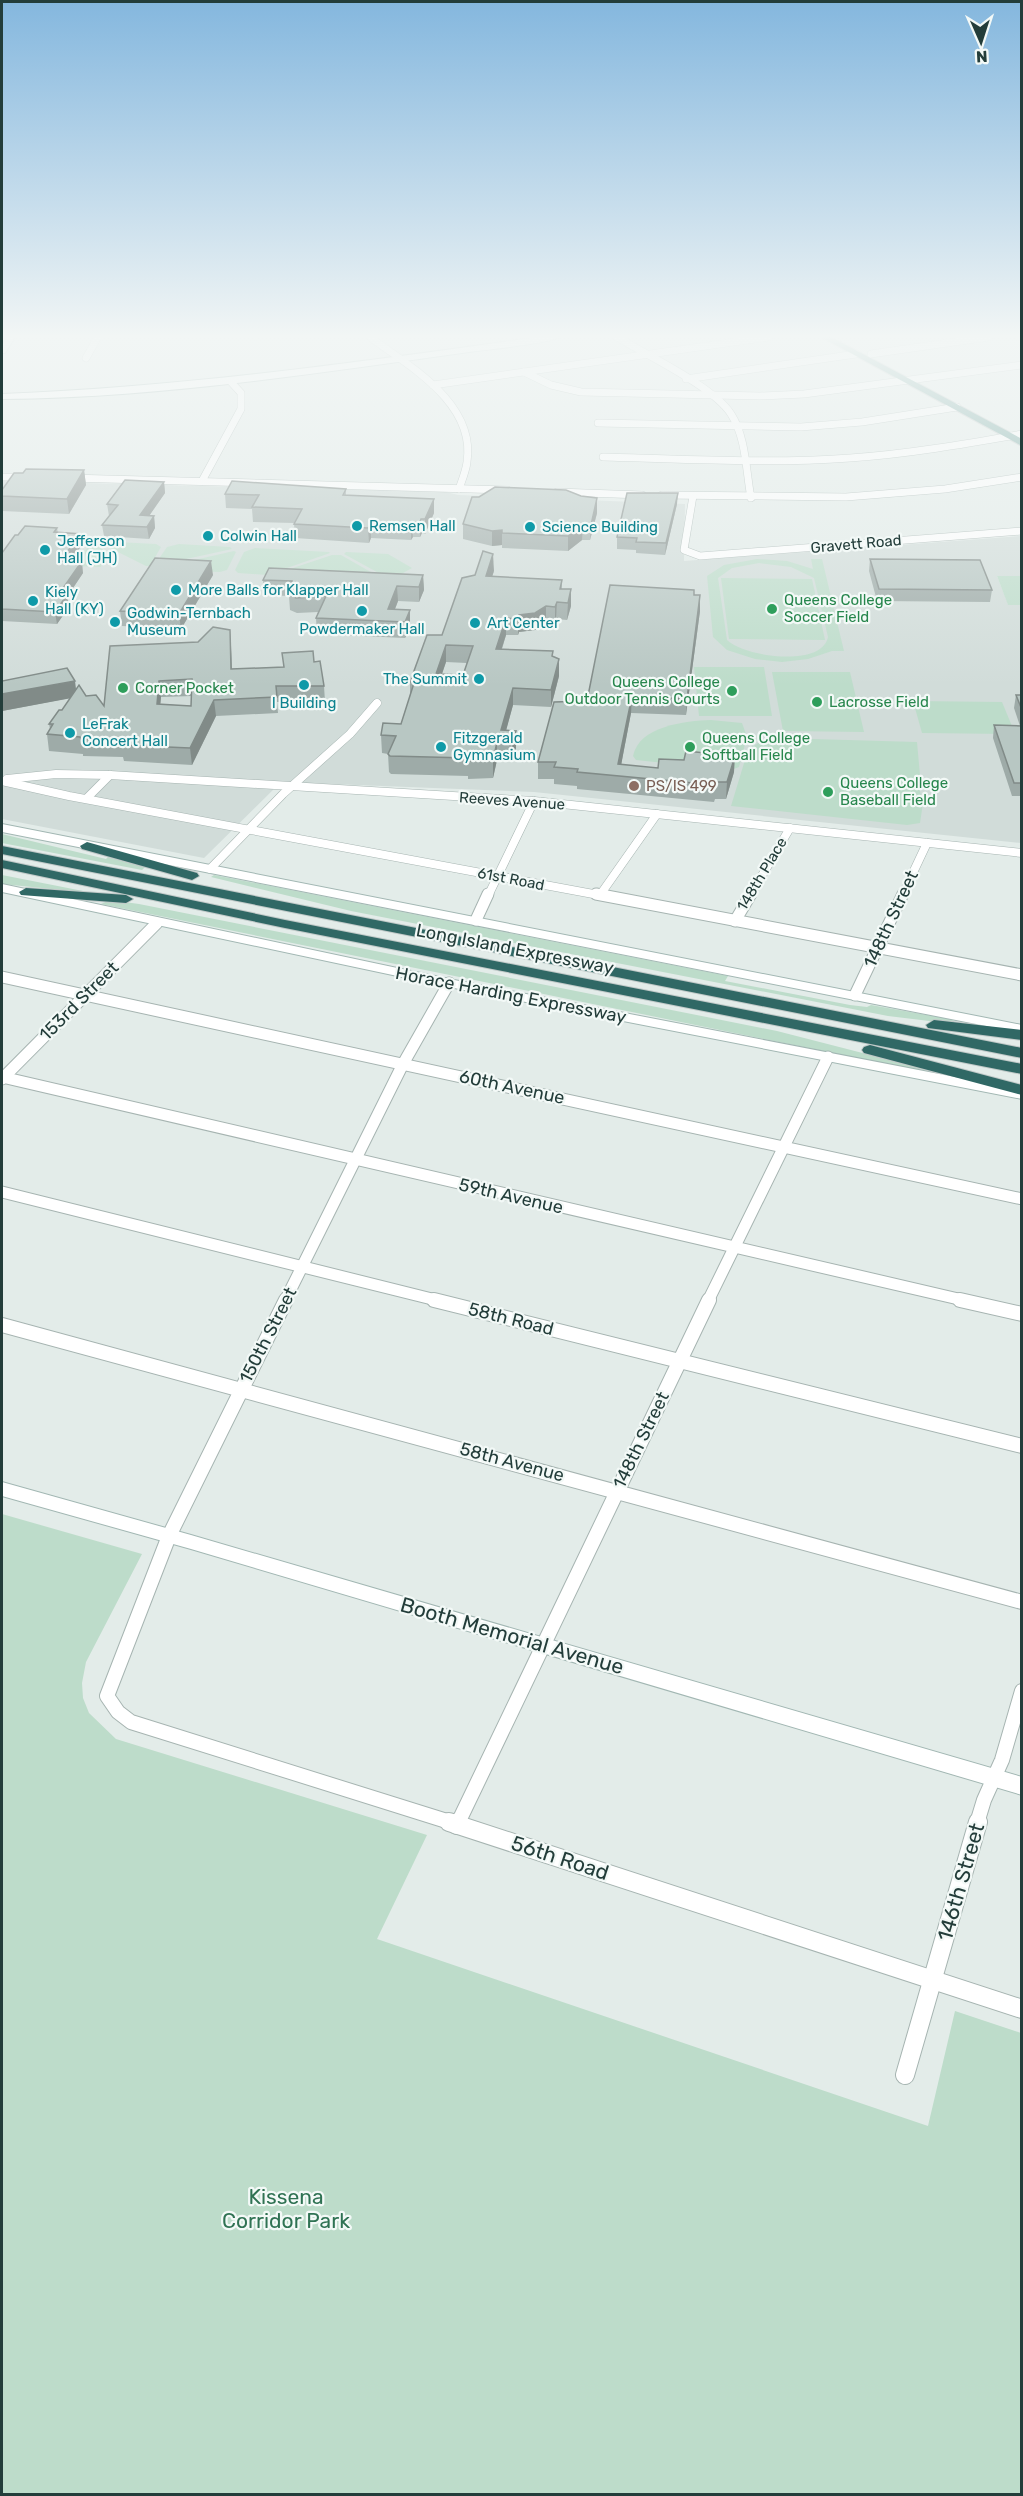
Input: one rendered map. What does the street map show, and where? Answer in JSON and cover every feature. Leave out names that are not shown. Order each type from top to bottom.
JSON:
[{"type":"highway","points":[[87,846],[134,861],[298,902],[364,923]]},
{"type":"highway","name":"Long Island Expressway","points":[[2,850],[364,923],[1022,1069]]},
{"type":"highway","name":"Long Island Expressway","points":[[2,864],[285,924],[1022,1053]]},
{"type":"highway","points":[[26,892],[127,899],[285,924]]},
{"type":"highway","points":[[733,1004],[1022,1035]]},
{"type":"highway","points":[[733,1004],[820,1038],[1022,1092]]},
{"type":"main road","points":[[2,828],[1022,1029]]},
{"type":"main road","name":"Horace Harding Expressway","points":[[2,888],[157,923],[449,983],[828,1057],[1022,1092]]},
{"type":"main road","name":"Booth Memorial Avenue","points":[[2,1489],[1022,1786]]},
{"type":"street","points":[[202,481],[217,453]]},
{"type":"street","points":[[459,489],[469,459],[469,453]]},
{"type":"street","points":[[742,453],[750,498]]},
{"type":"street","points":[[603,457],[743,460],[860,458],[904,453]]},
{"type":"street","points":[[2,477],[37,477]]},
{"type":"street","points":[[546,491],[750,498],[836,498],[914,493],[1022,477]]},
{"type":"street","points":[[60,478],[514,490]]},
{"type":"street","name":"Gravett Road","points":[[693,496],[684,550],[692,555],[712,556],[1022,531]]},
{"type":"street","points":[[210,868],[350,734],[377,703]]},
{"type":"street","name":"Reeves Avenue","points":[[2,781],[45,775],[110,775],[534,801],[1022,853]]},
{"type":"street","points":[[87,798],[110,775]]},
{"type":"street","name":"61st Road","points":[[2,781],[69,796],[1022,975]]},
{"type":"street","points":[[476,921],[534,801]]},
{"type":"street","points":[[600,896],[657,814]]},
{"type":"street","name":"148th Place","points":[[735,921],[790,828]]},
{"type":"street","name":"148th Street","points":[[855,995],[927,843]]},
{"type":"street","name":"153rd Street","points":[[2,1078],[157,923]]},
{"type":"street","name":"60th Avenue","points":[[2,977],[1022,1199]]},
{"type":"street","name":"150th Street","points":[[107,1696],[169,1536],[403,1064],[449,983]]},
{"type":"street","name":"148th Street","points":[[457,1825],[782,1147],[828,1057]]},
{"type":"street","name":"59th Avenue","points":[[2,1078],[1022,1314]]},
{"type":"street","name":"58th Road","points":[[2,1192],[1022,1446]]},
{"type":"street","name":"58th Avenue","points":[[2,1325],[1022,1602]]},
{"type":"street","name":"146th Street","points":[[905,2075],[984,1800],[1002,1760],[1022,1691]]},
{"type":"street","name":"56th Road","points":[[107,1696],[118,1712],[131,1722],[457,1825],[1022,2009]]},
{"type":"shaded area","points":[[2,481],[446,492],[458,495],[685,504],[684,561],[1021,536],[1021,576],[997,576],[1008,604],[1021,605],[1021,843],[534,792],[281,782],[204,858],[2,819]]},
{"type":"green space","points":[[96,541],[156,544],[161,547],[150,566],[146,566]]},
{"type":"green space","points":[[90,544],[103,549],[101,567],[74,566]]},
{"type":"green space","points":[[179,544],[230,547],[232,549],[154,566],[167,547]]},
{"type":"green space","points":[[255,548],[330,553],[267,575],[238,573],[235,570],[244,552]]},
{"type":"green space","points":[[236,552],[227,570],[220,572],[159,570],[159,568]]},
{"type":"green space","points":[[346,552],[388,554],[412,568],[394,578],[386,577],[344,554]]},
{"type":"green space","points":[[332,555],[341,555],[383,579],[275,574]]},
{"type":"green space","points":[[757,559],[787,561],[813,569],[811,559],[822,559],[844,651],[832,651],[808,659],[782,662],[755,659],[727,650],[713,637],[707,576],[724,565]],"holes":[[[759,563],[791,567],[814,578],[828,637],[823,647],[812,653],[798,656],[765,655],[736,646],[727,640],[718,578],[732,568]]]},
{"type":"green space","points":[[997,576],[1021,576],[1021,605],[1008,605]]},
{"type":"green space","name":"Queens College Soccer Field","points":[[721,578],[812,579],[825,640],[729,639]]},
{"type":"green space","name":"Queens College Outdoor Tennis Courts","points":[[694,667],[764,667],[772,716],[699,716]]},
{"type":"green space","name":"Lacrosse Field","points":[[772,672],[850,672],[864,732],[783,731]]},
{"type":"green space","points":[[913,701],[1002,702],[1014,731],[1008,734],[922,733]]},
{"type":"green space","name":"Queens College Softball Field","points":[[711,720],[742,723],[747,737],[739,767],[731,770],[636,760],[633,756],[637,746],[653,732],[676,724]]},
{"type":"green space","name":"Queens College Baseball Field","points":[[778,738],[917,742],[920,775],[917,780],[923,803],[920,823],[907,825],[731,806],[748,750],[761,741]]},
{"type":"green space","points":[[2,834],[145,867],[142,870],[2,843]]},
{"type":"green space","points":[[2,875],[83,891],[2,884]]},
{"type":"green space","points":[[214,875],[728,976],[725,981],[850,1005],[867,1007],[871,1005],[949,1019],[954,1021],[954,1024],[888,1016],[351,911],[211,877]]},
{"type":"green space","points":[[110,900],[777,1031],[952,1076],[101,904]]},
{"type":"green space","name":"Kissena Corridor Park","points":[[2,1514],[142,1554],[86,1662],[82,1683],[83,1698],[89,1713],[116,1739],[427,1835],[377,1939],[928,2126],[955,2011],[1021,2033],[1021,2494],[2,2494]]},
{"type":"building","points":[[26,469],[84,470],[67,499],[2,496],[2,490],[14,473],[23,473]]},
{"type":"building","points":[[125,480],[164,482],[140,515],[154,516],[147,527],[102,525],[118,505],[107,504]]},
{"type":"building","points":[[232,481],[346,489],[343,495],[434,499],[425,519],[412,522],[411,525],[371,523],[368,528],[294,524],[302,509],[252,507],[259,495],[225,494]]},
{"type":"building","name":"Science Building","points":[[495,487],[566,490],[581,496],[597,498],[591,525],[583,525],[568,536],[502,533],[502,530],[492,531],[463,524],[472,497],[479,497]]},
{"type":"building","points":[[627,493],[678,493],[666,543],[636,542],[637,538],[617,537]]},
{"type":"building","points":[[25,526],[57,528],[54,532],[81,534],[60,561],[82,561],[59,594],[67,595],[55,612],[2,609],[2,553]]},
{"type":"building","points":[[483,551],[493,554],[486,576],[562,580],[560,589],[571,589],[568,603],[557,602],[555,607],[546,606],[535,613],[519,615],[518,619],[506,618],[496,649],[553,651],[552,656],[559,659],[551,690],[513,688],[501,730],[516,731],[512,743],[497,742],[493,760],[467,761],[468,758],[390,756],[388,754],[396,736],[381,735],[383,723],[401,724],[414,683],[410,682],[427,635],[442,635],[462,578],[475,575]],"holes":[[[446,645],[473,646],[463,675],[436,674]]]},
{"type":"building","points":[[155,558],[211,561],[179,614],[120,611]]},
{"type":"building","points":[[870,559],[980,560],[992,590],[879,589]]},
{"type":"building","points":[[269,568],[423,575],[419,587],[397,586],[388,609],[410,610],[405,622],[316,618],[326,596],[296,598],[289,595],[292,581],[263,580]]},
{"type":"building","points":[[610,585],[694,590],[694,595],[700,595],[687,699],[632,696],[618,764],[658,768],[659,759],[684,760],[686,751],[735,756],[727,782],[716,782],[715,785],[577,772],[578,769],[554,767],[556,762],[538,762],[554,702],[587,701]]},
{"type":"building","points":[[213,627],[230,630],[231,669],[284,667],[282,653],[313,651],[314,662],[320,661],[324,686],[276,686],[277,697],[214,700],[190,748],[122,745],[124,740],[81,739],[80,737],[47,734],[53,724],[49,724],[79,685],[86,696],[96,695],[104,706],[110,646],[198,642]],"holes":[[[192,679],[191,706],[157,704],[159,681]]]},
{"type":"building","points":[[67,668],[75,681],[2,694],[2,681]]},
{"type":"building","points":[[1016,695],[1022,695],[1022,710]]},
{"type":"building","points":[[994,725],[1022,726],[1022,783],[1014,783]]},
{"type":"place","name":"Remsen Hall","points":[[357,526]]},
{"type":"place","name":"Science Building","points":[[530,527]]},
{"type":"place","name":"Colwin Hall","points":[[208,536]]},
{"type":"place","name":"Jefferson Hall (JH)","points":[[45,550]]},
{"type":"place","name":"More Balls for Klapper Hall","points":[[176,590]]},
{"type":"place","name":"Kiely Hall (KY)","points":[[33,601]]},
{"type":"place","name":"Queens College Soccer Field","points":[[772,609]]},
{"type":"place","name":"Powdermaker Hall","points":[[362,611]]},
{"type":"place","name":"Godwin-Ternbach Museum","points":[[115,622]]},
{"type":"place","name":"Art Center","points":[[475,623]]},
{"type":"place","name":"The Summit","points":[[479,679]]},
{"type":"place","name":"I Building","points":[[304,685]]},
{"type":"place","name":"Corner Pocket","points":[[123,688]]},
{"type":"place","name":"Queens College Outdoor Tennis Courts","points":[[732,691]]},
{"type":"place","name":"Lacrosse Field","points":[[817,702]]},
{"type":"place","name":"LeFrak Concert Hall","points":[[70,733]]},
{"type":"place","name":"Fitzgerald Gymnasium","points":[[441,747]]},
{"type":"place","name":"Queens College Softball Field","points":[[690,747]]},
{"type":"place","name":"PS/IS 499","points":[[634,786]]},
{"type":"place","name":"Queens College Baseball Field","points":[[828,792]]}]
